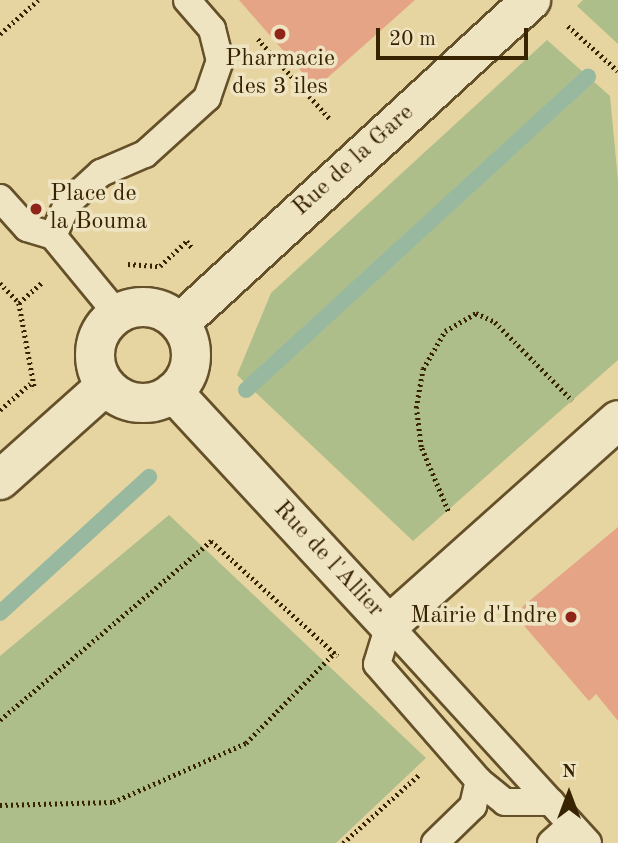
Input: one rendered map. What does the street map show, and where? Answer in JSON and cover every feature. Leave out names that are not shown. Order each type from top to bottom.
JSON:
[{"type":"main road","name":"Rue de la Gare","points":[[180,323],[545,9]]},
{"type":"main road","points":[[130,308],[157,308],[180,323],[191,359],[173,392],[151,402],[126,401],[106,386],[95,365],[96,342],[118,315],[130,308]]},
{"type":"main road","points":[[0,480],[106,386]]},
{"type":"main road","name":"Rue de l'Allier","points":[[173,392],[389,625],[610,427]]},
{"type":"lane","points":[[53,236],[68,203],[102,173],[145,154],[207,98],[220,61],[212,29],[187,0]]},
{"type":"lane","points":[[0,198],[27,228],[53,236],[118,315]]},
{"type":"lane","points":[[389,625],[377,664],[479,781],[505,802],[551,802]]},
{"type":"lane","points":[[389,625],[580,834],[551,843]]},
{"type":"lane","points":[[435,843],[473,806],[479,781]]},
{"type":"path","points":[[0,34],[38,0]]},
{"type":"path","points":[[545,9],[618,71]]},
{"type":"path","points":[[250,30],[330,120]]},
{"type":"path","points":[[0,410],[30,384],[19,303]]},
{"type":"path","points":[[471,551],[443,503],[418,421],[423,369],[445,331],[477,313],[495,322],[610,427]]},
{"type":"path","points":[[0,720],[211,541],[344,663]]},
{"type":"path","points":[[0,805],[113,802],[246,743],[335,652],[389,625]]},
{"type":"path","points":[[342,843],[430,765]]},
{"type":"green space","points":[[583,0],[618,0],[618,44],[577,6]]},
{"type":"green space","points":[[547,40],[610,96],[618,180],[618,360],[413,541],[237,375],[271,293]]},
{"type":"green space","points":[[169,515],[426,758],[336,843],[0,843],[0,656]]},
{"type":"building","points":[[239,0],[415,0],[316,88]]},
{"type":"building","name":"Mairie d'Indre","points":[[618,527],[618,721],[596,694],[589,701],[520,621],[528,613],[522,607]]},
{"type":"waterway","points":[[246,390],[588,77]]},
{"type":"waterway","points":[[0,613],[149,477]]},
{"type":"place","name":"Pharmacie des 3 iles","points":[[280,34]]},
{"type":"place","name":"Place de la Bouma","points":[[36,209]]},
{"type":"place","name":"Mairie d'Indre","points":[[571,617]]}]
